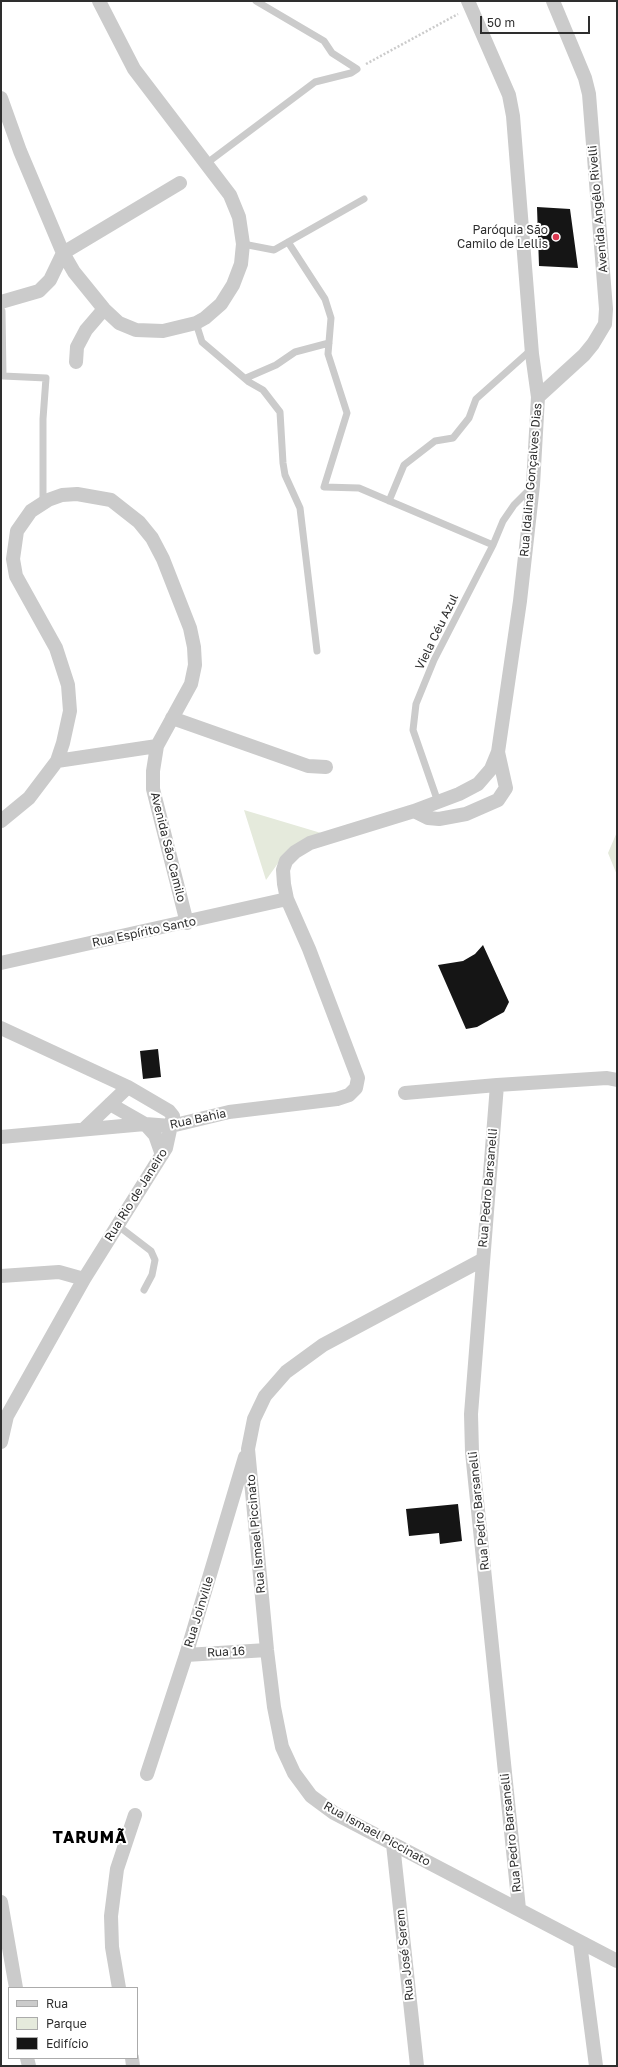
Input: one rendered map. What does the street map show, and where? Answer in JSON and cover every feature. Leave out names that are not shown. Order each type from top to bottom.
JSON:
[{"type":"street","points":[[1,98],[20,151],[63,253],[74,272],[104,309],[119,323],[136,330],[163,331],[196,323],[205,318],[221,304],[233,285],[241,264],[243,244],[239,217],[230,195],[134,69],[99,1]]},
{"type":"street","name":"Avenida Angêlo Rivelli","points":[[538,397],[584,355],[593,344],[604,324],[606,309],[589,94],[585,78],[553,1]]},
{"type":"street","name":"Rua Idalina Gonçalves Dias","points":[[414,811],[478,784],[491,769],[498,752],[520,601],[533,485],[538,397],[532,349],[513,116],[509,95],[470,4]]},
{"type":"street","points":[[1,307],[39,291],[50,280],[63,253],[180,183]]},
{"type":"street","points":[[76,362],[77,347],[86,330],[104,309]]},
{"type":"street","name":"Avenida São Camilo","points":[[1,821],[29,798],[57,761],[70,710],[68,685],[56,648],[16,576],[13,559],[17,531],[31,512],[43,504],[62,495],[77,494],[111,500],[139,522],[152,538],[163,559],[190,628],[194,647],[195,665],[192,684],[157,746],[153,788],[187,923]]},
{"type":"street","points":[[172,718],[308,766],[326,767]]},
{"type":"street","points":[[57,761],[157,746]]},
{"type":"street","name":"Rua Idalina Gonçalves Dias","points":[[414,811],[428,818],[439,819],[466,814],[498,800],[506,788],[498,752]]},
{"type":"street","points":[[287,899],[283,870],[286,861],[295,852],[310,843],[414,811]]},
{"type":"street","name":"Rua Espírito Santo","points":[[1,964],[187,923],[287,899]]},
{"type":"street","name":"Rua Bahia","points":[[1,1137],[145,1124],[171,1126],[229,1112],[336,1099],[349,1095],[356,1088],[358,1078],[311,956],[287,899]]},
{"type":"street","name":"Rua Rio de Janeiro","points":[[1,1028],[128,1087],[169,1111],[174,1116],[169,1140],[162,1155],[84,1279],[4,1417],[1,1442]]},
{"type":"street","points":[[405,1093],[496,1085],[607,1078],[617,1080]]},
{"type":"street","name":"Rua Pedro Barsanelli","points":[[496,1085],[470,1414],[472,1452],[519,1909]]},
{"type":"street","points":[[84,1129],[128,1087]]},
{"type":"street","points":[[110,1104],[145,1124],[154,1135],[162,1155]]},
{"type":"street","name":"Rua Ismael Piccinato","points":[[482,1260],[323,1345],[286,1372],[265,1396],[254,1419],[248,1449],[267,1650],[274,1707],[282,1747],[294,1773],[311,1796],[334,1813],[617,1961]]},
{"type":"street","points":[[1,1276],[59,1272],[84,1279]]},
{"type":"street","name":"Rua Joinville","points":[[147,1774],[186,1654],[248,1449]]},
{"type":"street","name":"Rua 16","points":[[186,1654],[267,1650]]},
{"type":"street","points":[[119,1987],[112,1947],[111,1916],[117,1869],[135,1815]]},
{"type":"street","name":"Rua José Serem","points":[[393,1844],[417,2066]]},
{"type":"street","points":[[1,1902],[16,1987]]},
{"type":"street","points":[[580,1943],[596,2066]]},
{"type":"lane","points":[[207,163],[314,82],[351,73],[357,69],[332,54],[324,41],[256,1]]},
{"type":"lane","points":[[243,244],[274,250],[364,199]]},
{"type":"lane","points":[[288,242],[325,299],[331,318],[328,354],[347,413],[324,487],[359,488],[493,545]]},
{"type":"lane","points":[[1,307],[2,376],[46,378],[43,419],[43,504]]},
{"type":"lane","points":[[196,323],[202,342],[263,390],[280,412],[282,463],[300,508],[317,651]]},
{"type":"lane","points":[[246,378],[276,365],[296,352],[329,344]]},
{"type":"lane","points":[[389,501],[404,465],[435,441],[453,438],[470,418],[476,399],[532,349]]},
{"type":"lane","name":"Viela Céu Azul","points":[[438,802],[416,741],[414,716],[416,704],[434,660],[493,545],[503,521],[514,505],[533,485]]},
{"type":"lane","points":[[117,1225],[152,1251],[155,1260],[154,1266],[144,1290]]},
{"type":"path","points":[[357,69],[470,4]]},
{"type":"green space","points":[[244,810],[321,833],[286,852],[266,880]]},
{"type":"green space","points":[[617,832],[617,875],[608,853]]},
{"type":"building","name":"Paróquia São Camilo de Lellis","points":[[537,207],[570,209],[578,268],[539,266]]},
{"type":"building","points":[[483,945],[509,1002],[504,1012],[477,1027],[466,1029],[438,965],[463,961],[475,954]]},
{"type":"building","points":[[158,1049],[161,1077],[143,1079],[140,1051]]},
{"type":"building","points":[[458,1504],[462,1541],[440,1544],[439,1533],[409,1536],[406,1509]]},
{"type":"place","name":"Paróquia São Camilo de Lellis","points":[[556,237]]},
{"type":"district","name":"TARUMÃ","points":[[90,1838]]}]
